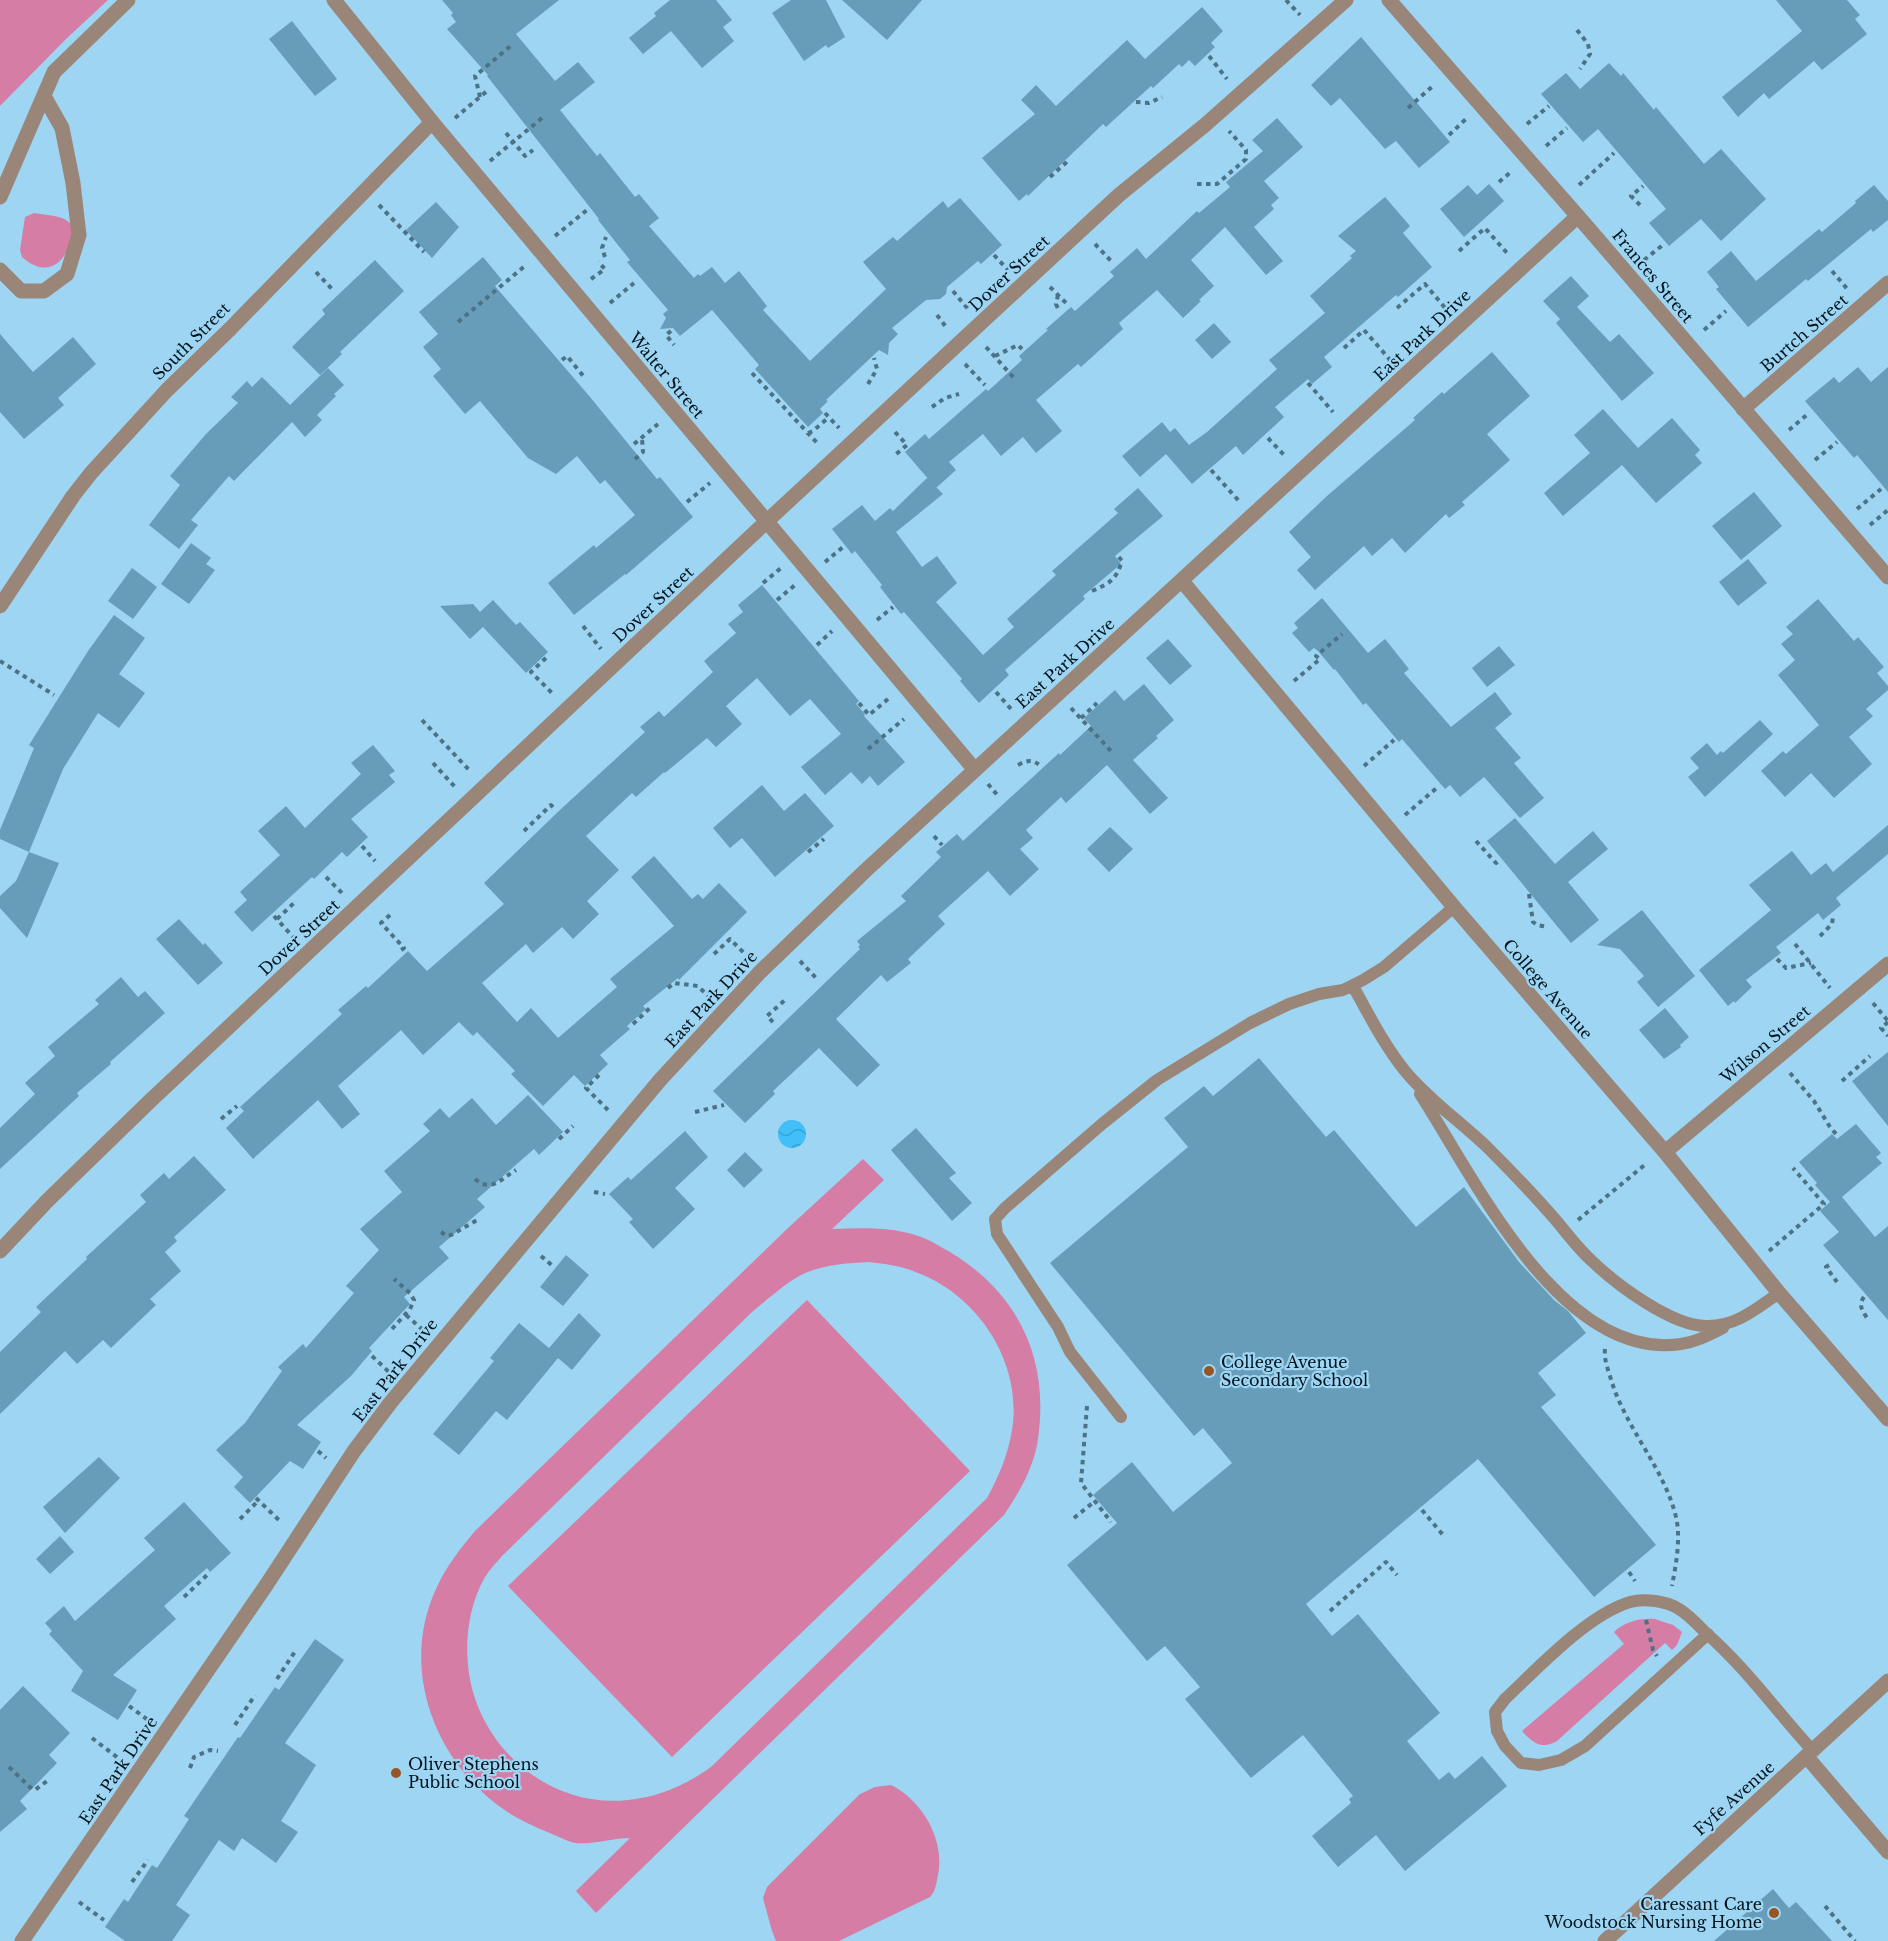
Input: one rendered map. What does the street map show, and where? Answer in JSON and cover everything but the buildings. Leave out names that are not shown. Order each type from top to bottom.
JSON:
[{"type":"street","points":[[0,197],[54,72],[128,0]]},
{"type":"street","name":"Walter Street","points":[[333,0],[432,122],[980,775]]},
{"type":"street","name":"Dover Street","points":[[0,1251],[53,1195],[150,1101],[766,522],[1119,195],[1205,125],[1346,0]]},
{"type":"street","name":"Frances Street","points":[[1389,0],[1578,216],[1888,578]]},
{"type":"street","points":[[0,270],[21,291],[44,291],[67,274],[79,235],[73,183],[62,128],[44,96]]},
{"type":"street","name":"South Street","points":[[0,606],[91,473],[167,390],[230,329],[432,122]]},
{"type":"street","name":"East Park Drive","points":[[22,1941],[139,1773],[354,1451],[438,1344],[660,1080],[800,932],[980,775],[1058,693],[1578,216]]},
{"type":"street","name":"Burtch Street","points":[[1743,409],[1888,283]]},
{"type":"street","name":"College Avenue","points":[[1182,581],[1454,907],[1665,1152],[1779,1293],[1888,1419]]},
{"type":"street","name":"Wilson Street","points":[[1665,1152],[1888,964]]},
{"type":"street","name":"Fyfe Avenue","points":[[1605,1941],[1888,1681]]},
{"type":"street","points":[[1810,1754],[1888,1852]]},
{"type":"lane","points":[[1121,1417],[1070,1352],[1058,1327],[997,1234],[994,1219],[1143,1090],[1184,1062],[1250,1023],[1289,1004],[1353,986],[1384,967],[1454,907]]},
{"type":"lane","points":[[1353,986],[1379,1033],[1405,1070],[1478,1189],[1529,1261],[1572,1305],[1605,1330],[1630,1341],[1663,1345],[1695,1341],[1751,1313],[1779,1293]]},
{"type":"lane","points":[[1405,1070],[1424,1092],[1510,1170],[1594,1263],[1665,1314],[1686,1323],[1706,1326],[1731,1324]]},
{"type":"lane","points":[[1708,1634],[1585,1746],[1561,1760],[1539,1764],[1521,1762],[1505,1746],[1497,1731],[1495,1712],[1512,1692],[1579,1632],[1606,1613],[1631,1602],[1651,1600],[1677,1608],[1708,1634],[1810,1754]]},
{"type":"path","points":[[1287,0],[1304,19]]},
{"type":"path","points":[[1577,30],[1588,44],[1590,54],[1580,69]]},
{"type":"path","points":[[480,97],[476,76],[513,44]]},
{"type":"path","points":[[1209,56],[1231,83]]},
{"type":"path","points":[[1408,108],[1440,80]]},
{"type":"path","points":[[454,119],[487,91]]},
{"type":"path","points":[[1136,102],[1149,104],[1162,97]]},
{"type":"path","points":[[1527,124],[1549,106]]},
{"type":"path","points":[[1449,135],[1471,116]]},
{"type":"path","points":[[489,162],[542,118]]},
{"type":"path","points":[[1197,184],[1217,184],[1246,159],[1246,150],[1227,128]]},
{"type":"path","points":[[1546,146],[1567,128]]},
{"type":"path","points":[[506,134],[525,156],[533,150]]},
{"type":"path","points":[[1579,185],[1614,153]]},
{"type":"path","points":[[1050,177],[1068,161]]},
{"type":"path","points":[[1499,182],[1516,167]]},
{"type":"path","points":[[1640,205],[1631,196],[1643,186]]},
{"type":"path","points":[[365,190],[424,252]]},
{"type":"path","points":[[553,238],[587,210]]},
{"type":"path","points":[[1459,251],[1485,228],[1508,254]]},
{"type":"path","points":[[604,257],[602,248],[606,237]]},
{"type":"path","points":[[1092,241],[1113,263]]},
{"type":"path","points":[[1644,260],[1664,244]]},
{"type":"path","points":[[994,255],[1012,275]]},
{"type":"path","points":[[589,281],[604,269],[598,262]]},
{"type":"path","points":[[458,322],[529,263]]},
{"type":"path","points":[[1833,271],[1851,292]]},
{"type":"path","points":[[608,305],[634,283]]},
{"type":"path","points":[[1046,283],[1066,304]]},
{"type":"path","points":[[1397,308],[1425,284],[1447,310]]},
{"type":"path","points":[[953,291],[971,313]]},
{"type":"path","points":[[1058,294],[1056,304],[1059,311]]},
{"type":"path","points":[[1704,330],[1726,311]]},
{"type":"path","points":[[937,315],[950,333]]},
{"type":"path","points":[[1344,348],[1364,330],[1391,361]]},
{"type":"path","points":[[671,331],[666,335],[674,345]]},
{"type":"path","points":[[982,342],[1014,378]]},
{"type":"path","points":[[995,357],[1018,345],[1022,348]]},
{"type":"path","points":[[562,360],[567,356],[585,378]]},
{"type":"path","points":[[867,384],[877,369],[874,358]]},
{"type":"path","points":[[962,361],[985,385]]},
{"type":"path","points":[[752,373],[824,450]]},
{"type":"path","points":[[1308,383],[1335,413]]},
{"type":"path","points":[[932,407],[945,398],[958,394]]},
{"type":"path","points":[[1789,430],[1809,413]]},
{"type":"path","points":[[808,433],[813,431],[827,415],[843,432]]},
{"type":"path","points":[[634,444],[661,422]]},
{"type":"path","points":[[890,427],[907,445],[895,455]]},
{"type":"path","points":[[635,459],[643,452],[642,437]]},
{"type":"path","points":[[1268,438],[1287,458]]},
{"type":"path","points":[[1815,460],[1838,442]]},
{"type":"path","points":[[1211,470],[1239,501]]},
{"type":"path","points":[[687,502],[711,482]]},
{"type":"path","points":[[1857,509],[1881,489]]},
{"type":"path","points":[[1870,525],[1888,510]]},
{"type":"path","points":[[824,563],[843,547]]},
{"type":"path","points":[[1092,591],[1111,582],[1119,572],[1122,561],[1118,556]]},
{"type":"path","points":[[763,583],[782,567]]},
{"type":"path","points":[[777,600],[796,584]]},
{"type":"path","points":[[874,623],[893,608]]},
{"type":"path","points":[[583,626],[605,654]]},
{"type":"path","points":[[817,645],[834,630]]},
{"type":"path","points":[[1294,681],[1320,659],[1316,656],[1342,634]]},
{"type":"path","points":[[546,658],[531,672],[558,699]]},
{"type":"path","points":[[0,661],[54,695]]},
{"type":"path","points":[[996,692],[1013,711]]},
{"type":"path","points":[[1058,693],[1111,751]]},
{"type":"path","points":[[859,703],[868,715],[891,696]]},
{"type":"path","points":[[1081,718],[1097,703]]},
{"type":"path","points":[[868,749],[907,716]]},
{"type":"path","points":[[422,720],[475,777]]},
{"type":"path","points":[[1364,765],[1394,740]]},
{"type":"path","points":[[1018,765],[1028,760],[1035,761],[1041,766]]},
{"type":"path","points":[[434,763],[459,792]]},
{"type":"path","points":[[980,775],[999,797]]},
{"type":"path","points":[[1406,815],[1439,786]]},
{"type":"path","points":[[524,831],[551,805],[555,810]]},
{"type":"path","points":[[808,852],[824,839]]},
{"type":"path","points":[[1476,841],[1496,864],[1500,860]]},
{"type":"path","points":[[362,846],[379,866]]},
{"type":"path","points":[[326,877],[346,897]]},
{"type":"path","points":[[1529,894],[1533,921],[1537,925],[1548,927]]},
{"type":"path","points":[[294,903],[275,918],[298,942]]},
{"type":"path","points":[[390,915],[381,923],[404,948],[399,952]]},
{"type":"path","points":[[1820,936],[1832,924],[1833,917]]},
{"type":"path","points":[[714,954],[730,939],[750,959]]},
{"type":"path","points":[[1795,944],[1830,988]]},
{"type":"path","points":[[1777,959],[1786,968],[1811,963]]},
{"type":"path","points":[[668,988],[675,983],[698,986],[711,999]]},
{"type":"path","points":[[1869,998],[1888,1022],[1881,1028],[1888,1036]]},
{"type":"path","points":[[773,1022],[767,1016],[786,999]]},
{"type":"path","points":[[633,1024],[652,1006]]},
{"type":"path","points":[[1842,1081],[1870,1056]]},
{"type":"path","points":[[1786,1068],[1815,1101],[1836,1134]]},
{"type":"path","points":[[599,1075],[586,1088],[612,1113]]},
{"type":"path","points":[[695,1112],[724,1105]]},
{"type":"path","points":[[221,1119],[237,1106]]},
{"type":"path","points":[[559,1139],[573,1126]]},
{"type":"path","points":[[1565,1230],[1647,1163]]},
{"type":"path","points":[[1769,1252],[1824,1204],[1793,1168]]},
{"type":"path","points":[[475,1179],[482,1185],[489,1186],[496,1184],[516,1170]]},
{"type":"path","points":[[441,1232],[447,1236],[451,1235],[480,1219]]},
{"type":"path","points":[[1829,1265],[1826,1267],[1837,1282]]},
{"type":"path","points":[[392,1329],[414,1304],[414,1297],[394,1279]]},
{"type":"path","points":[[1864,1297],[1861,1308],[1866,1318]]},
{"type":"path","points":[[406,1315],[427,1333]]},
{"type":"path","points":[[1605,1330],[1604,1355],[1614,1389],[1624,1414],[1670,1497],[1676,1519],[1678,1541],[1669,1605]]},
{"type":"path","points":[[372,1356],[393,1375]]},
{"type":"path","points":[[1089,1376],[1081,1483],[1111,1522]]},
{"type":"path","points":[[318,1451],[327,1459]]},
{"type":"path","points":[[240,1519],[258,1499],[283,1524]]},
{"type":"path","points":[[1074,1518],[1095,1501]]},
{"type":"path","points":[[1422,1510],[1443,1535]]},
{"type":"path","points":[[1330,1611],[1386,1562],[1397,1575]]},
{"type":"path","points":[[184,1597],[207,1575]]},
{"type":"path","points":[[277,1679],[296,1650]]},
{"type":"path","points":[[235,1725],[255,1695]]},
{"type":"path","points":[[129,1706],[149,1720]]},
{"type":"path","points":[[92,1738],[139,1773]]},
{"type":"path","points":[[190,1768],[194,1757],[210,1750],[218,1751]]},
{"type":"path","points":[[9,1767],[32,1789],[35,1790],[47,1781]]},
{"type":"path","points":[[132,1882],[148,1860]]},
{"type":"path","points":[[79,1902],[104,1920]]},
{"type":"path","points":[[1825,1906],[1855,1941]]},
{"type":"shaded area","points":[[0,0],[108,0],[0,106]]},
{"type":"shaded area","points":[[34,213],[67,220],[72,229],[72,237],[64,256],[56,264],[47,267],[35,266],[22,257],[20,250],[25,217]]},
{"type":"shaded area","points":[[863,1159],[884,1180],[832,1229],[891,1230],[926,1239],[975,1269],[996,1289],[1012,1310],[1025,1334],[1034,1359],[1039,1386],[1040,1415],[1035,1455],[1024,1482],[1004,1515],[596,1913],[576,1891],[630,1838],[588,1843],[571,1842],[518,1819],[481,1791],[460,1767],[443,1740],[430,1711],[423,1681],[421,1649],[426,1618],[445,1572],[475,1531],[788,1228]],"holes":[[[869,1262],[900,1267],[940,1284],[960,1298],[992,1335],[1011,1381],[1014,1405],[1008,1448],[987,1498],[711,1767],[702,1773],[682,1785],[661,1793],[628,1800],[598,1800],[570,1794],[544,1782],[520,1766],[500,1745],[485,1721],[474,1694],[468,1665],[468,1631],[472,1609],[485,1577],[502,1556],[752,1312],[776,1292],[801,1275],[817,1269]]]},
{"type":"shaded area","points":[[807,1300],[970,1471],[672,1757],[508,1586]]},
{"type":"shaded area","points":[[1655,1619],[1673,1625],[1682,1632],[1677,1645],[1672,1650],[1665,1643],[1552,1744],[1538,1744],[1522,1731],[1624,1644],[1614,1632],[1633,1621]]},
{"type":"shaded area","points":[[891,1785],[913,1801],[922,1811],[935,1835],[938,1848],[938,1875],[935,1889],[930,1897],[839,1941],[776,1941],[763,1898],[767,1887],[860,1794],[875,1787]]},
{"type":"water","points":[[792,1120],[802,1124],[806,1134],[802,1144],[792,1148],[782,1144],[778,1134],[782,1124]]},
{"type":"place","name":"College Avenue Secondary School","points":[[1209,1371]]},
{"type":"place","name":"Oliver Stephens Public School","points":[[396,1773]]},
{"type":"place","name":"Caressant Care Woodstock Nursing Home","points":[[1774,1913]]}]
